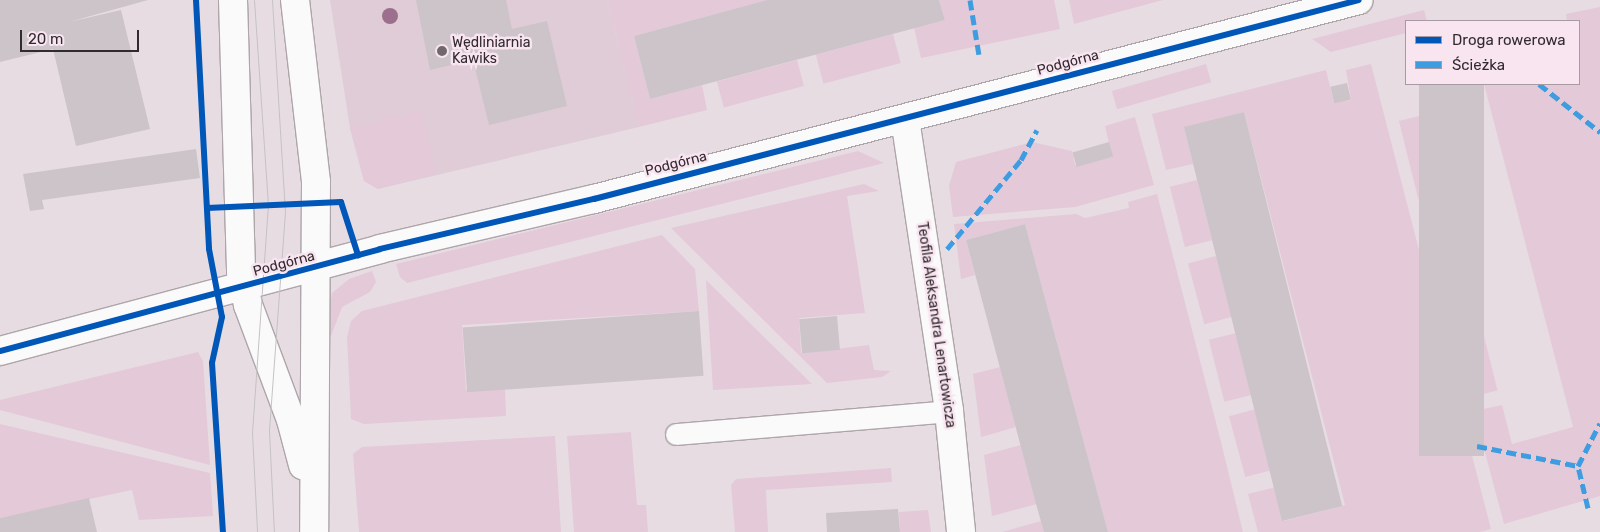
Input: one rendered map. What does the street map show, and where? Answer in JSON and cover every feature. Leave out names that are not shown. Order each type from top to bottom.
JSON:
[{"type":"street","points":[[234,0],[238,214],[244,287],[291,420],[312,500]]},
{"type":"street","points":[[295,0],[316,182],[312,500],[314,532]]},
{"type":"street","name":"Podgórna","points":[[0,351],[314,268],[905,119],[1359,0]]},
{"type":"street","name":"Teofila Aleksandra Lenartowicza","points":[[905,119],[948,411],[962,532]]},
{"type":"lane","points":[[676,434],[948,411]]},
{"type":"shaded area","points":[[330,0],[607,0],[639,127],[378,189],[364,181],[350,128]]},
{"type":"shaded area","points":[[607,0],[767,0],[634,36],[650,99],[702,85],[707,110],[639,127]]},
{"type":"shaded area","points":[[939,0],[1054,0],[1060,29],[921,58],[914,28],[945,20]]},
{"type":"shaded area","points":[[1069,0],[1163,0],[1074,24]]},
{"type":"shaded area","points":[[1600,7],[1600,496],[1504,524],[1474,411],[1502,405],[1512,444],[1573,427],[1484,85],[1580,85],[1580,20],[1567,20],[1566,14]]},
{"type":"shaded area","points":[[1424,10],[1427,20],[1405,20],[1405,33],[1331,52],[1312,39]]},
{"type":"shaded area","points":[[893,34],[901,63],[823,84],[816,55]]},
{"type":"shaded area","points":[[797,60],[804,86],[724,108],[717,81]]},
{"type":"shaded area","points":[[1206,64],[1211,82],[1117,109],[1112,91]]},
{"type":"shaded area","points":[[1371,64],[1491,529],[1480,532],[1258,532],[1248,494],[1276,487],[1284,521],[1345,505],[1244,112],[1184,128],[1193,164],[1166,170],[1152,114],[1326,70],[1334,103],[1351,100],[1346,70]]},
{"type":"shaded area","points":[[421,110],[436,173],[378,189],[364,181],[350,128]]},
{"type":"shaded area","points":[[1427,114],[1448,196],[1419,203],[1399,121]]},
{"type":"shaded area","points":[[1135,117],[1154,185],[1075,207],[953,217],[949,186],[956,162],[1032,142],[1072,151],[1075,165],[1112,156],[1105,126]]},
{"type":"shaded area","points":[[858,151],[884,163],[407,283],[400,277],[396,264]]},
{"type":"shaded area","points":[[1197,180],[1212,240],[1185,247],[1170,187]]},
{"type":"shaded area","points":[[864,184],[879,191],[847,196],[865,313],[799,318],[801,353],[869,345],[874,370],[891,371],[882,377],[827,383],[671,228]]},
{"type":"shaded area","points":[[1157,194],[1243,532],[1108,532],[1025,224],[966,240],[975,275],[961,279],[954,224],[1076,214],[1085,218],[1129,208],[1128,202]]},
{"type":"shaded area","points":[[1451,210],[1473,292],[1446,299],[1424,217]]},
{"type":"shaded area","points":[[662,235],[695,269],[699,311],[462,325],[466,390],[505,388],[506,416],[364,424],[351,419],[347,337],[351,321],[362,311]]},
{"type":"shaded area","points":[[1216,256],[1232,317],[1204,324],[1188,264]]},
{"type":"shaded area","points":[[372,271],[376,282],[370,292],[342,307],[331,336],[325,336],[332,293],[349,279]]},
{"type":"shaded area","points":[[706,280],[812,384],[713,390]]},
{"type":"shaded area","points":[[1477,308],[1498,390],[1469,397],[1449,315]]},
{"type":"shaded area","points":[[1236,333],[1251,395],[1224,402],[1209,340]]},
{"type":"shaded area","points":[[198,352],[203,361],[210,465],[0,410],[0,400]]},
{"type":"shaded area","points":[[1000,367],[1016,427],[981,437],[973,374]]},
{"type":"shaded area","points":[[1256,409],[1272,470],[1245,477],[1229,416]]},
{"type":"shaded area","points":[[0,424],[210,473],[213,516],[139,520],[132,490],[0,518]]},
{"type":"shaded area","points":[[631,432],[637,505],[646,505],[648,532],[574,532],[567,436]]},
{"type":"shaded area","points":[[555,436],[561,532],[359,532],[353,454],[362,447]]},
{"type":"shaded area","points":[[1021,445],[1037,504],[992,516],[984,455]]},
{"type":"shaded area","points":[[891,468],[892,482],[766,490],[768,532],[735,532],[731,485],[736,479]]},
{"type":"shaded area","points":[[928,510],[931,532],[900,532],[899,512]]},
{"type":"shaded area","points":[[1041,521],[1044,532],[1002,532]]},
{"type":"building","points":[[0,0],[148,0],[69,22],[121,10],[150,129],[76,146],[53,49],[0,62]]},
{"type":"building","points":[[416,0],[506,0],[512,29],[547,21],[567,106],[489,125],[473,60],[430,70]]},
{"type":"building","points":[[767,0],[939,0],[945,20],[650,99],[634,36]]},
{"type":"building","points":[[1347,83],[1351,100],[1334,103],[1330,87]]},
{"type":"building","points":[[1419,85],[1484,85],[1484,456],[1419,456]]},
{"type":"building","points":[[1244,112],[1342,506],[1282,521],[1184,127]]},
{"type":"building","points":[[1109,142],[1113,156],[1077,167],[1072,152]]},
{"type":"building","points":[[196,149],[200,178],[42,200],[44,209],[30,211],[23,174]]},
{"type":"building","points":[[1025,224],[1108,532],[1044,532],[1038,511],[966,240]]},
{"type":"building","points":[[699,311],[704,376],[467,392],[463,328]]},
{"type":"building","points":[[837,316],[840,350],[802,353],[799,319]]},
{"type":"building","points":[[89,498],[97,532],[0,532],[0,518]]},
{"type":"building","points":[[898,509],[900,532],[827,532],[826,513]]},
{"type":"tram line","points":[[254,0],[268,204],[252,432],[257,532]]},
{"type":"tram line","points":[[272,0],[285,212],[269,431],[274,532]]},
{"type":"marked path","points":[[970,0],[979,55]]},
{"type":"marked path","points":[[1540,85],[1600,132]]},
{"type":"marked path","points":[[947,249],[1021,160],[1037,130]]},
{"type":"marked path","points":[[1588,508],[1578,466],[1600,423]]},
{"type":"marked path","points":[[1477,446],[1578,466]]},
{"type":"cycle path","points":[[196,0],[209,249],[222,317],[212,363],[223,532]]},
{"type":"cycle path","points":[[0,351],[380,249],[594,199],[1359,0]]},
{"type":"cycle path","points":[[207,208],[341,202],[358,255]]},
{"type":"place","name":"Wędliniarnia Kawiks","points":[[442,51]]}]
